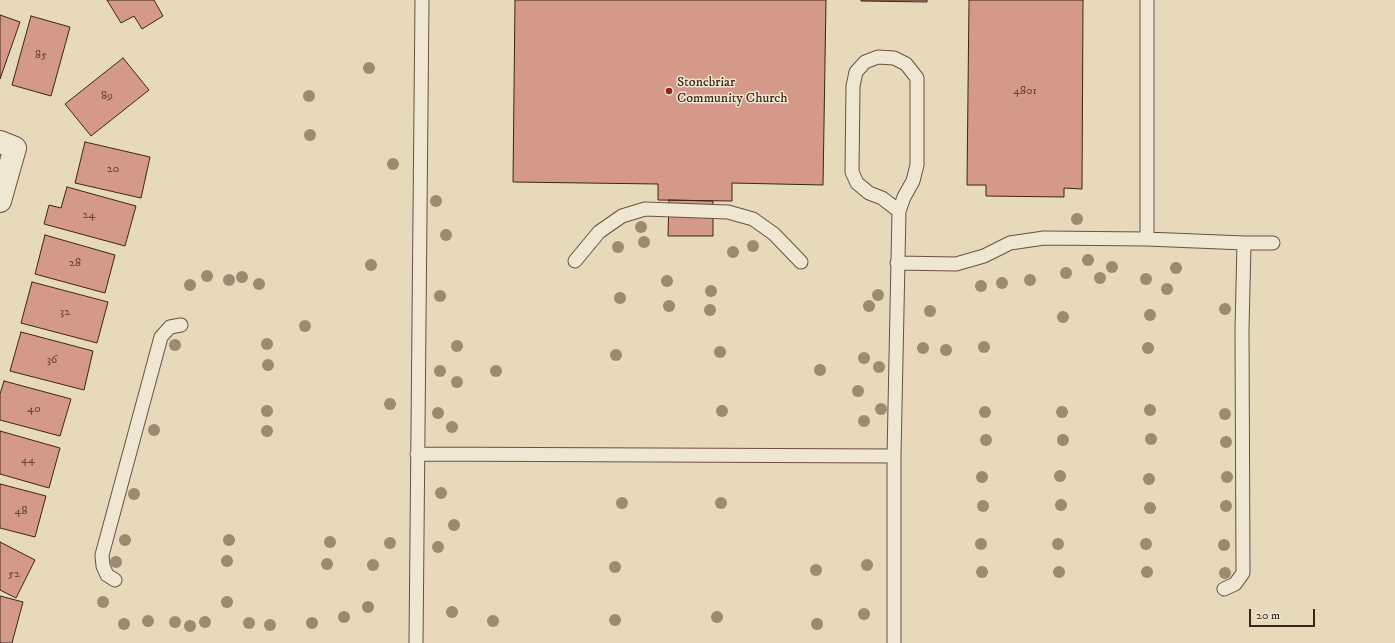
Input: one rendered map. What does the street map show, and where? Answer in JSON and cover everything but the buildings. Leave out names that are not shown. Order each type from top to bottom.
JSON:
[{"type":"street","points":[[0,201],[8,145]]},
{"type":"lane","points":[[416,643],[422,0]]},
{"type":"lane","points":[[1147,0],[1147,240]]},
{"type":"lane","points":[[894,643],[894,456],[899,211],[904,197],[913,181],[917,165],[917,78],[906,64],[894,58],[878,57],[865,62],[856,72],[853,86],[852,172],[857,183],[869,193],[882,198],[899,211]]},
{"type":"lane","points":[[575,261],[599,232],[622,216],[645,209],[728,212],[753,219],[774,234],[801,262]]},
{"type":"lane","points":[[897,263],[956,264],[984,256],[1010,243],[1044,238],[1273,243]]},
{"type":"lane","points":[[1224,589],[1235,584],[1243,573],[1242,330],[1244,243]]},
{"type":"lane","points":[[115,580],[108,575],[103,566],[102,555],[161,336],[170,327],[181,325]]},
{"type":"lane","points":[[417,454],[894,456]]},
{"type":"place","name":"Stonebriar Community Church","points":[[669,91]]}]
